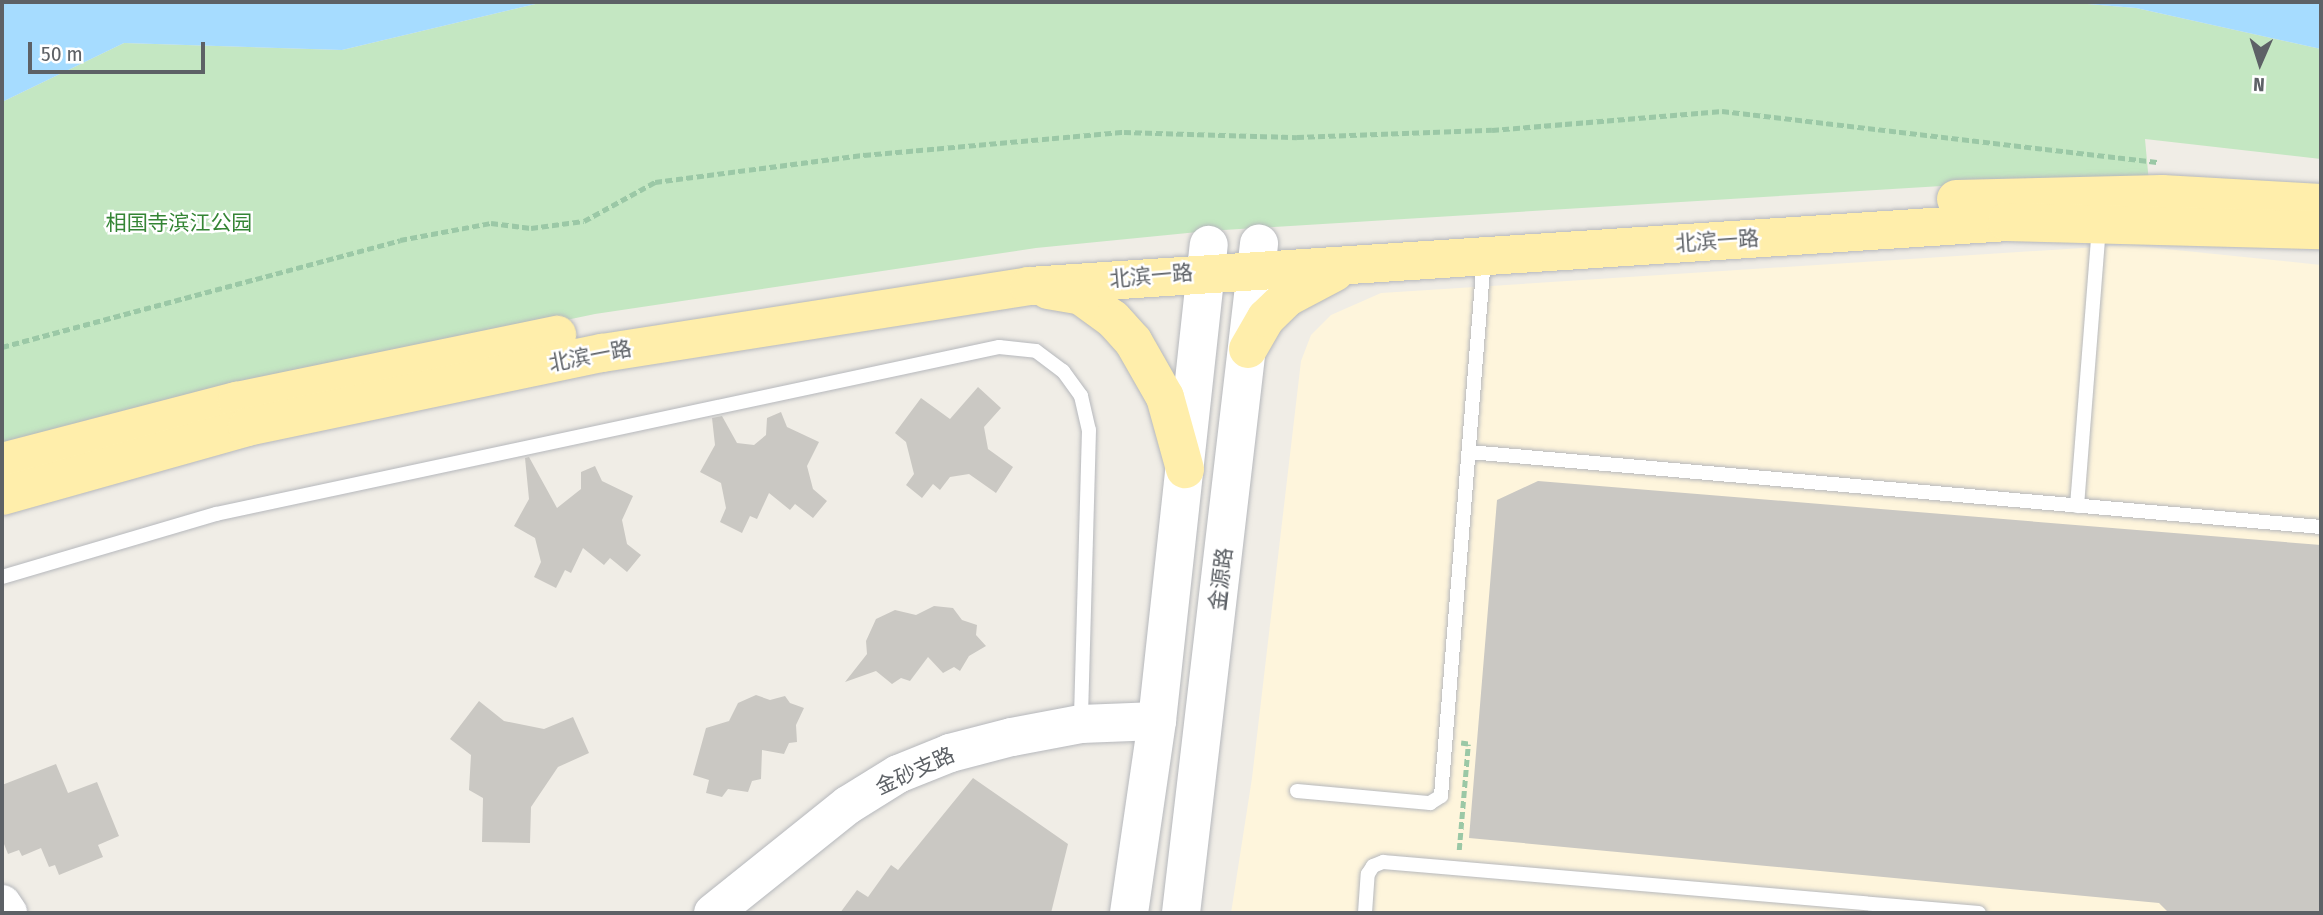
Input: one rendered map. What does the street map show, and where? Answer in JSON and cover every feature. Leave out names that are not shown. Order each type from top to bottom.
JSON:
[{"type":"main road","name":"北滨一路","points":[[2,463],[237,401],[597,327],[1029,261],[1258,257],[2010,195],[2162,194],[2321,202]]},
{"type":"main road","name":"北滨一路","points":[[1258,257],[1352,265],[2007,222],[2099,222],[2321,230]]},
{"type":"main road","name":"金源路","points":[[1181,913],[1258,257]]},
{"type":"main road","name":"北滨一路","points":[[2,496],[247,428],[603,353],[1209,258]]},
{"type":"main road","points":[[1129,913],[1157,721],[1209,258]]},
{"type":"main road","points":[[1248,349],[1266,318],[1288,297],[1352,265]]},
{"type":"main road","points":[[1029,286],[1081,296],[1113,319],[1133,341],[1165,397],[1185,469]]},
{"type":"main road","points":[[1185,469],[1195,457],[1218,455],[1232,481]]},
{"type":"main road","name":"金砂支路","points":[[725,910],[848,805],[898,774],[950,753],[1082,724],[1157,721]]},
{"type":"main road","points":[[2,904],[8,913]]},
{"type":"lane","points":[[2077,506],[2099,222]]},
{"type":"lane","points":[[1297,791],[1430,803],[1441,796],[1484,257]]},
{"type":"lane","points":[[2,577],[216,514],[999,347],[1036,351],[1063,371],[1082,396],[1089,430],[1082,724]]},
{"type":"lane","points":[[1469,452],[2321,527]]},
{"type":"lane","points":[[1365,913],[1368,874],[1373,866],[1383,862],[1979,913]]},
{"type":"path","points":[[2,348],[400,240],[491,223],[531,228],[584,221],[655,183],[864,155],[1124,132],[1297,137],[1492,130],[1722,111],[2171,163]]},
{"type":"path","points":[[1460,837],[1468,744]]},
{"type":"shaded area","points":[[2128,245],[2321,265],[2321,913],[1231,913],[1252,778],[1301,361],[1311,335],[1331,315],[1381,293]]},
{"type":"green space","name":"相国寺滨江公园","points":[[544,2],[2063,2],[2136,8],[2321,49],[2321,159],[2145,139],[2149,183],[2007,182],[1208,231],[1036,248],[595,314],[235,390],[2,451],[2,102],[124,43],[342,50]]},
{"type":"water","points":[[2,2],[544,2],[342,50],[124,43],[2,102]]},
{"type":"water","points":[[2063,2],[2321,2],[2321,49],[2136,8]]},
{"type":"building","points":[[978,387],[1001,408],[984,427],[988,449],[1013,467],[996,493],[969,474],[950,477],[940,490],[933,484],[922,498],[906,485],[914,474],[906,442],[895,433],[921,398],[950,419]]},
{"type":"building","points":[[781,412],[787,427],[819,442],[807,466],[813,489],[827,501],[813,518],[795,504],[790,510],[769,493],[757,519],[750,516],[742,533],[720,522],[726,508],[721,483],[700,472],[715,445],[712,418],[722,416],[737,443],[754,445],[766,435],[767,418]]},
{"type":"building","points":[[529,457],[557,508],[581,489],[581,472],[595,466],[602,481],[633,496],[622,520],[627,544],[641,555],[627,572],[610,558],[604,565],[583,548],[571,573],[565,570],[556,588],[534,577],[541,562],[535,538],[514,526],[529,499],[525,458]]},
{"type":"building","points":[[1538,481],[2321,545],[2321,913],[2169,913],[2159,903],[1469,838],[1497,500]]},
{"type":"building","points":[[934,606],[953,608],[962,620],[977,625],[976,635],[986,646],[969,656],[960,671],[954,667],[943,673],[928,657],[910,681],[901,678],[892,684],[876,671],[845,682],[867,654],[866,641],[876,619],[895,610],[916,615]]},
{"type":"building","points":[[756,695],[770,700],[785,696],[790,703],[804,708],[796,725],[797,742],[789,743],[784,754],[762,750],[761,779],[752,781],[748,792],[728,789],[722,797],[706,793],[709,780],[693,775],[706,728],[729,721],[738,703]]},
{"type":"building","points":[[479,701],[504,721],[544,729],[573,717],[589,753],[558,767],[531,807],[530,843],[482,842],[483,798],[469,790],[471,755],[450,739]]},
{"type":"building","points":[[56,764],[68,793],[97,782],[119,836],[98,845],[103,857],[59,875],[55,865],[49,867],[41,848],[22,856],[19,850],[8,854],[2,839],[2,785]]},
{"type":"building","points":[[973,778],[1068,844],[1051,913],[840,913],[857,890],[868,897],[891,865],[898,870]]}]
